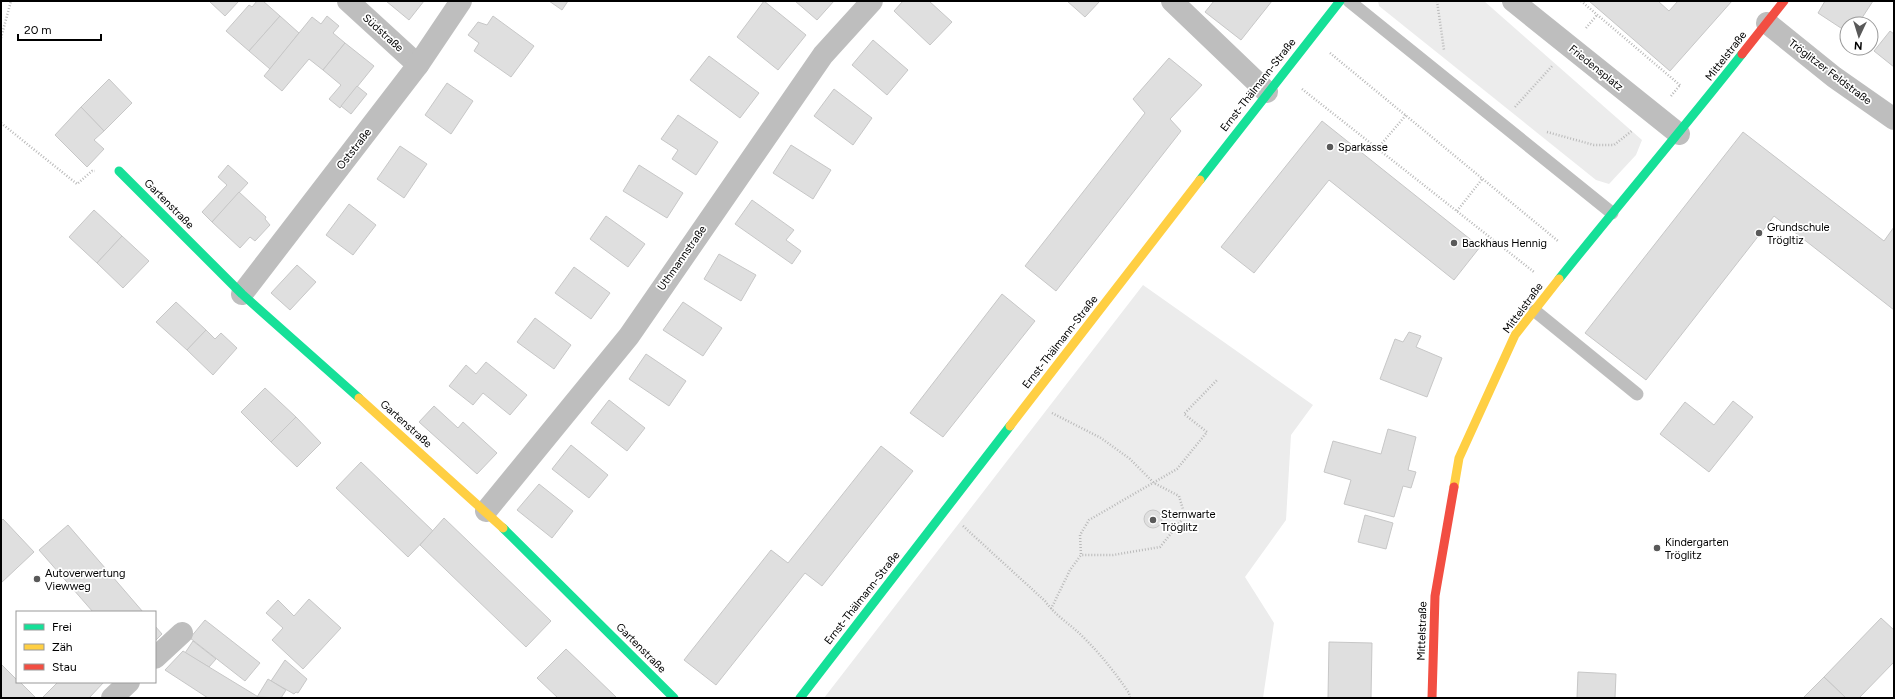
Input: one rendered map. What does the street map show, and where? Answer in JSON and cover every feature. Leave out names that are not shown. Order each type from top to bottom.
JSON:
[{"type":"street","name":"Südstraße","points":[[348,1],[418,65]]},
{"type":"street","name":"Oststraße","points":[[242,294],[418,65],[461,1]]},
{"type":"street","name":"Uthmannstraße","points":[[486,511],[629,336],[823,55],[872,1]]},
{"type":"street","points":[[1172,1],[1267,92]]},
{"type":"street","name":"Ernst-Thälmann-Straße","points":[[800,698],[1267,92],[1340,1]]},
{"type":"street","name":"Friedensplatz","points":[[1513,1],[1680,134]]},
{"type":"street","name":"Mittelstraße","points":[[1432,698],[1435,596],[1459,458],[1515,335],[1612,213],[1680,134],[1784,1]]},
{"type":"street","name":"Tröglitzer Feldstraße","points":[[1767,23],[1834,77],[1894,119]]},
{"type":"street","name":"Gartenstraße","points":[[119,171],[242,294],[486,511],[674,698]]},
{"type":"street","points":[[156,657],[182,633]]},
{"type":"street","points":[[112,698],[128,683]]},
{"type":"lane","points":[[1349,1],[1612,213]]},
{"type":"lane","points":[[1535,311],[1637,394]]},
{"type":"path","points":[[1,38],[11,1]]},
{"type":"path","points":[[1434,70],[1445,56],[1437,1]]},
{"type":"path","points":[[1581,1],[1702,105]]},
{"type":"path","points":[[1519,113],[1513,109],[1597,15]]},
{"type":"path","points":[[1311,37],[1577,256]]},
{"type":"path","points":[[1282,73],[1553,287]]},
{"type":"path","points":[[1542,129],[1548,133],[1594,145],[1614,145],[1654,114],[1680,85]]},
{"type":"path","points":[[1378,148],[1406,115]]},
{"type":"path","points":[[1,123],[77,184],[92,171],[119,171]]},
{"type":"path","points":[[1457,211],[1483,178]]},
{"type":"path","points":[[1051,609],[1070,570],[1081,555],[1080,534],[1089,520],[1177,469],[1207,432],[1184,414],[1218,379]]},
{"type":"path","points":[[1029,401],[1101,438],[1130,459],[1154,483],[1179,496],[1184,516],[1160,547],[1113,555],[1081,555]]},
{"type":"path","points":[[945,511],[995,554],[1045,601],[1051,609],[1079,633],[1109,665],[1129,692],[1130,698]]},
{"type":"shaded area","points":[[1378,1],[1484,1],[1642,140],[1636,155],[1609,184],[1596,180],[1379,6]]},
{"type":"shaded area","points":[[1143,285],[1313,405],[1291,435],[1286,520],[1245,577],[1274,623],[1263,698],[824,698]]},
{"type":"building","points":[[209,1],[239,1],[225,16]]},
{"type":"building","points":[[257,1],[263,1],[280,16],[249,51],[226,31],[249,5],[252,7]]},
{"type":"building","points":[[386,1],[424,1],[409,20]]},
{"type":"building","points":[[549,1],[568,1],[562,10]]},
{"type":"building","points":[[764,1],[806,35],[778,70],[737,37]]},
{"type":"building","points":[[795,1],[834,1],[817,20]]},
{"type":"building","points":[[903,1],[929,1],[952,22],[930,45],[894,11]]},
{"type":"building","points":[[1067,1],[1100,1],[1085,17]]},
{"type":"building","points":[[1214,1],[1272,1],[1241,40],[1205,12]]},
{"type":"building","points":[[1589,1],[1658,1],[1669,11],[1678,1],[1732,1],[1670,71]]},
{"type":"building","points":[[1825,1],[1873,1],[1863,16],[1839,16],[1839,27],[1818,13]]},
{"type":"building","points":[[280,16],[299,33],[270,69],[249,51]]},
{"type":"building","points":[[327,16],[339,26],[333,33],[345,43],[323,70],[309,59],[282,91],[264,76],[312,17],[321,24]]},
{"type":"building","points":[[493,16],[534,46],[511,77],[474,51],[479,43],[468,35],[478,22],[487,25]]},
{"type":"building","points":[[1890,31],[1894,34],[1894,67],[1879,55],[1879,45]]},
{"type":"building","points":[[873,40],[908,70],[887,95],[852,65]]},
{"type":"building","points":[[345,43],[374,66],[340,108],[329,99],[341,85],[323,70]]},
{"type":"building","points":[[709,56],[759,93],[740,118],[690,80]]},
{"type":"building","points":[[1169,58],[1202,85],[1170,119],[1181,131],[1056,291],[1025,266],[1145,113],[1133,99]]},
{"type":"building","points":[[109,79],[132,103],[104,131],[81,107]]},
{"type":"building","points":[[447,83],[473,101],[451,134],[425,115]]},
{"type":"building","points":[[357,86],[367,94],[351,114],[341,106]]},
{"type":"building","points":[[834,89],[872,118],[853,145],[814,116]]},
{"type":"building","points":[[81,107],[104,131],[94,140],[104,149],[87,167],[55,135]]},
{"type":"building","points":[[678,115],[718,142],[696,175],[672,159],[678,150],[661,139]]},
{"type":"building","points":[[1322,121],[1480,247],[1454,280],[1329,180],[1254,273],[1221,247]]},
{"type":"building","points":[[1743,132],[1884,241],[1894,227],[1894,310],[1774,216],[1646,380],[1585,333]]},
{"type":"building","points":[[791,145],[831,170],[813,199],[773,173]]},
{"type":"building","points":[[400,146],[427,164],[404,198],[377,179]]},
{"type":"building","points":[[228,165],[248,183],[212,222],[202,212],[227,185],[218,177]]},
{"type":"building","points":[[639,165],[683,193],[667,218],[623,191]]},
{"type":"building","points":[[239,192],[266,217],[265,219],[270,225],[255,241],[250,237],[240,248],[212,222]]},
{"type":"building","points":[[752,200],[794,230],[786,240],[801,251],[792,264],[735,224]]},
{"type":"building","points":[[349,204],[376,225],[353,255],[326,235]]},
{"type":"building","points":[[94,210],[122,236],[97,263],[69,237]]},
{"type":"building","points":[[606,216],[645,244],[628,267],[590,239]]},
{"type":"building","points":[[122,236],[149,261],[123,288],[97,263]]},
{"type":"building","points":[[719,254],[756,275],[741,301],[704,279]]},
{"type":"building","points":[[297,265],[316,282],[290,310],[271,293]]},
{"type":"building","points":[[574,267],[610,293],[591,319],[555,293]]},
{"type":"building","points":[[1002,294],[1035,321],[943,437],[910,413]]},
{"type":"building","points":[[176,302],[206,330],[187,350],[156,322]]},
{"type":"building","points":[[683,302],[722,328],[703,356],[663,330]]},
{"type":"building","points":[[535,318],[571,345],[554,369],[517,342]]},
{"type":"building","points":[[206,330],[215,339],[221,333],[237,348],[213,375],[187,350]]},
{"type":"building","points":[[1409,332],[1421,336],[1416,347],[1442,358],[1427,397],[1380,379],[1395,339],[1403,342]]},
{"type":"building","points":[[646,354],[686,381],[669,406],[629,379]]},
{"type":"building","points":[[486,362],[527,395],[510,415],[483,393],[473,405],[449,386],[466,365],[476,374]]},
{"type":"building","points":[[265,388],[296,417],[271,442],[241,412]]},
{"type":"building","points":[[609,400],[645,428],[627,451],[591,423]]},
{"type":"building","points":[[1733,401],[1753,417],[1709,472],[1660,434],[1685,402],[1714,425]]},
{"type":"building","points":[[434,406],[458,428],[463,422],[497,453],[477,474],[419,422]]},
{"type":"building","points":[[296,417],[321,443],[297,467],[271,442]]},
{"type":"building","points":[[1388,429],[1416,437],[1408,470],[1416,472],[1411,488],[1403,486],[1394,517],[1344,504],[1351,480],[1324,472],[1333,441],[1381,454]]},
{"type":"building","points":[[571,445],[608,475],[589,498],[552,469]]},
{"type":"building","points":[[881,446],[913,471],[822,586],[805,573],[716,685],[684,660],[771,550],[788,563]]},
{"type":"building","points":[[361,462],[433,531],[408,557],[336,488]]},
{"type":"building","points":[[539,484],[573,511],[552,538],[517,510]]},
{"type":"building","name":"Sternwarte Tröglitz","points":[[1153,510],[1157,511],[1161,515],[1161,523],[1157,527],[1153,528],[1149,527],[1145,523],[1144,519],[1145,515],[1149,511]]},
{"type":"building","points":[[1365,515],[1393,523],[1386,549],[1358,542]]},
{"type":"building","points":[[444,518],[551,621],[526,647],[420,545]]},
{"type":"building","points":[[3,519],[34,552],[1,583],[1,521]]},
{"type":"building","points":[[68,525],[142,611],[92,611],[39,550]]},
{"type":"building","points":[[309,599],[341,628],[303,669],[272,640],[283,628],[266,613],[278,600],[294,616]]},
{"type":"building","points":[[1881,618],[1894,630],[1894,662],[1859,698],[1846,698],[1824,677]]},
{"type":"building","points":[[205,620],[260,663],[245,681],[190,638]]},
{"type":"building","points":[[156,627],[162,634],[156,640]]},
{"type":"building","points":[[193,641],[216,659],[209,667],[185,653]]},
{"type":"building","points":[[1329,642],[1372,643],[1371,698],[1328,698]]},
{"type":"building","points":[[566,649],[617,698],[558,698],[537,678]]},
{"type":"building","points":[[183,651],[260,698],[208,698],[165,670]]},
{"type":"building","points":[[285,660],[307,679],[298,693],[296,692],[294,694],[271,681]]},
{"type":"building","points":[[1,664],[16,679],[16,683],[21,683],[36,698],[1,698]]},
{"type":"building","points":[[1578,672],[1616,674],[1615,698],[1577,698]]},
{"type":"building","points":[[1824,677],[1846,698],[1803,698]]},
{"type":"building","points":[[268,679],[286,690],[281,698],[257,697]]},
{"type":"building","points":[[57,683],[103,683],[89,698],[42,698]]},
{"type":"traffic: fast","points":[[1200,180],[1340,1]]},
{"type":"traffic: fast","points":[[1559,279],[1742,54]]},
{"type":"traffic: fast","points":[[119,171],[242,294],[359,398]]},
{"type":"traffic: fast","points":[[800,698],[1010,426]]},
{"type":"traffic: fast","points":[[503,528],[674,698]]},
{"type":"traffic: slow","points":[[1010,426],[1200,180]]},
{"type":"traffic: slow","points":[[1454,487],[1459,458],[1515,335],[1559,279]]},
{"type":"traffic: slow","points":[[359,398],[503,528]]},
{"type":"traffic: jam","points":[[1742,54],[1784,1]]},
{"type":"traffic: jam","points":[[1432,698],[1435,596],[1454,487]]},
{"type":"place","name":"Sparkasse","points":[[1330,147]]},
{"type":"place","name":"Grundschule Trögltiz","points":[[1759,233]]},
{"type":"place","name":"Backhaus Hennig","points":[[1454,243]]},
{"type":"place","name":"Sternwarte Tröglitz","points":[[1153,520]]},
{"type":"place","name":"Kindergarten Tröglitz","points":[[1657,548]]},
{"type":"place","name":"Autoverwertung Viewweg","points":[[37,579]]}]
